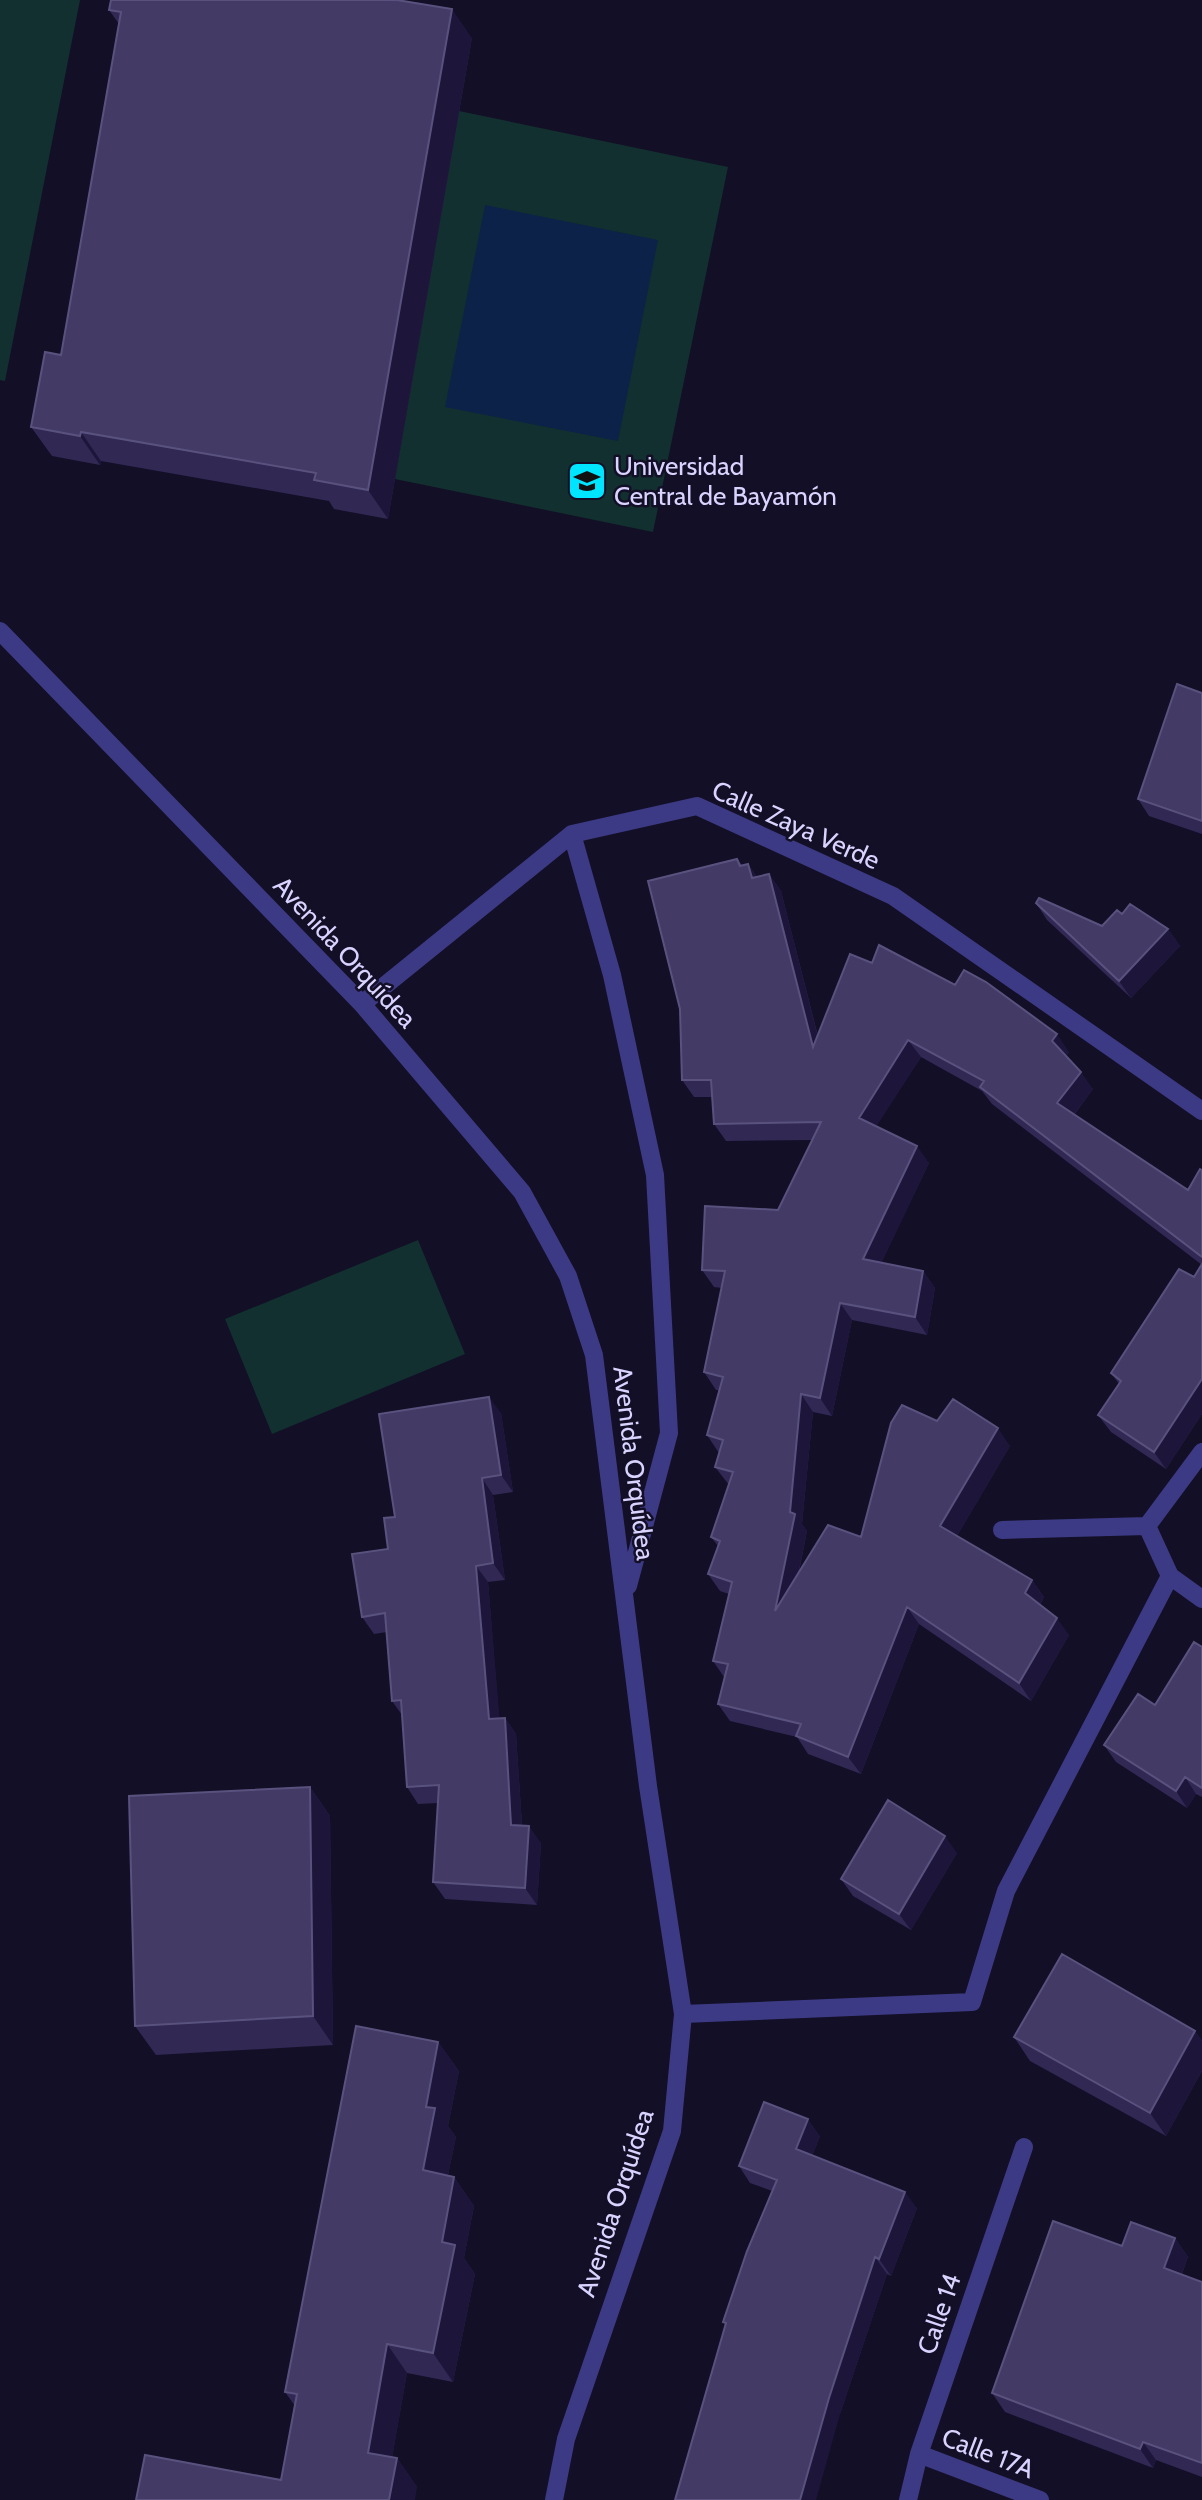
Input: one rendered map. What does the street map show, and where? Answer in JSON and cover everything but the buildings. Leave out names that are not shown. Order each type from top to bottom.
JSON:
[{"type":"street","name":"Avenida Orquídea","points":[[0,631],[362,1004],[522,1192],[568,1276],[594,1355],[648,1786],[682,2014],[672,2132],[566,2440],[554,2500]]},
{"type":"street","name":"Calle Zaya Verde","points":[[362,1004],[572,834],[697,806],[893,896],[1202,1111]]},
{"type":"street","points":[[572,834],[612,975],[655,1175],[669,1433],[625,1596]]},
{"type":"street","points":[[1147,1526],[1202,1452]]},
{"type":"street","points":[[1002,1530],[1147,1526]]},
{"type":"street","points":[[1147,1526],[1170,1576],[1202,1599]]},
{"type":"street","points":[[682,2014],[972,2002],[1006,1891],[1170,1576]]},
{"type":"street","name":"Calle 14","points":[[908,2500],[919,2454],[1024,2147]]},
{"type":"street","name":"Calle 17A","points":[[919,2454],[1040,2500]]},
{"type":"green space","points":[[0,0],[80,0],[5,381],[0,380]]},
{"type":"green space","points":[[459,111],[728,167],[653,532],[395,479]]},
{"type":"green space","points":[[418,1240],[465,1354],[272,1434],[225,1319]]},
{"type":"water","points":[[485,205],[658,240],[618,441],[445,407]]},
{"type":"place","name":"Universidad Central de Bayamón","points":[[587,481]]}]
